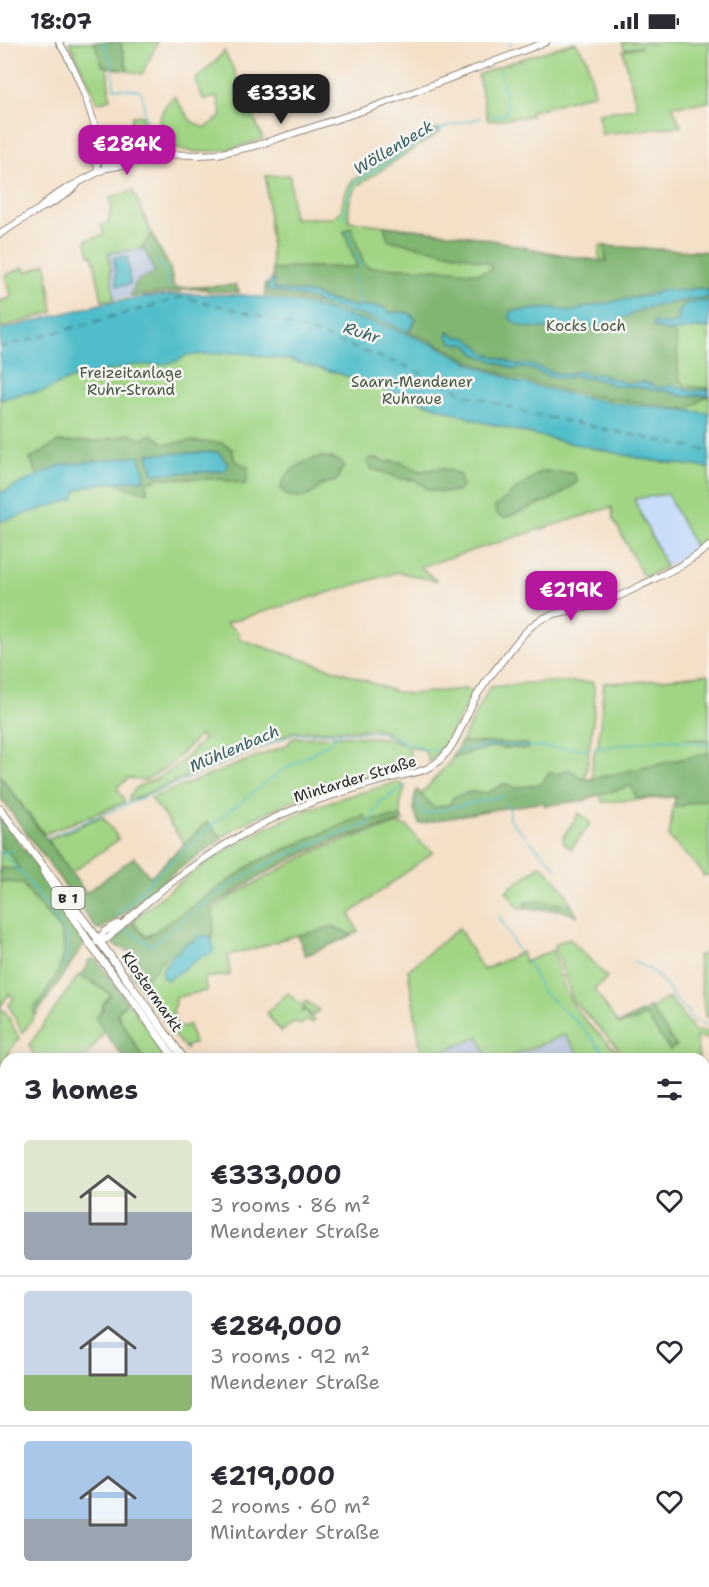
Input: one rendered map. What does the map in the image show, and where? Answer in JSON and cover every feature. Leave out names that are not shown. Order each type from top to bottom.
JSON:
[{"type":"main road","points":[[59,42],[76,75],[96,128],[106,168]]},
{"type":"main road","points":[[0,234],[68,193],[80,181],[106,168],[117,159],[146,154],[217,154],[255,146],[371,108],[546,42]]},
{"type":"main road","points":[[98,171],[97,158],[100,144]]},
{"type":"main road","name":"Mintarder Straße","points":[[92,947],[105,931],[128,918],[181,874],[234,839],[274,818],[318,800],[433,766],[448,752],[473,702],[491,675],[522,635],[533,625],[551,615],[598,605],[627,592],[687,562],[709,546]]},
{"type":"main road","name":"B 1","points":[[0,809],[99,941]]},
{"type":"main road","name":"B 1","points":[[35,857],[48,881],[92,947]]},
{"type":"main road","name":"Klostermarkt","points":[[99,941],[180,1053]]},
{"type":"main road","name":"Klostermarkt","points":[[92,947],[171,1053]]},
{"type":"shaded area","points":[[152,234],[163,277],[130,296],[114,299],[109,252],[140,249]]},
{"type":"shaded area","points":[[667,494],[696,549],[666,567],[633,499]]},
{"type":"shaded area","points":[[565,1036],[576,1053],[523,1053]]},
{"type":"shaded area","points":[[479,1037],[486,1053],[440,1053]]},
{"type":"green space","points":[[69,42],[94,42],[103,66],[107,66],[110,99],[97,103]]},
{"type":"green space","points":[[94,42],[120,42],[128,71],[103,66]]},
{"type":"green space","points":[[120,42],[158,42],[142,74],[128,71]]},
{"type":"green space","points":[[575,42],[587,58],[595,93],[530,112],[531,116],[488,121],[478,75]]},
{"type":"green space","points":[[622,42],[651,42],[650,44],[654,42],[709,42],[709,102],[672,106],[681,126],[601,134],[599,113],[637,108],[623,51],[642,46],[626,49]]},
{"type":"green space","points":[[224,51],[263,139],[209,152],[187,150],[158,143],[157,130],[160,117],[174,96],[191,121],[205,128],[222,116],[217,97],[204,100],[195,80]]},
{"type":"green space","points":[[143,115],[144,143],[129,144],[132,116]]},
{"type":"green space","name":"Saarn-Mendener Ruhraue","points":[[439,128],[440,132],[358,185],[350,202],[349,221],[478,238],[601,261],[600,246],[709,252],[709,439],[629,456],[709,468],[709,539],[696,549],[667,494],[634,499],[666,567],[646,577],[642,574],[613,518],[612,507],[420,567],[437,581],[398,572],[226,623],[239,633],[239,639],[396,692],[410,694],[464,689],[474,691],[442,750],[429,762],[425,750],[408,747],[413,764],[364,777],[290,802],[222,837],[207,822],[185,844],[151,798],[287,745],[293,738],[348,736],[385,738],[405,745],[380,729],[292,732],[129,801],[129,797],[137,787],[174,768],[204,739],[200,735],[169,766],[144,781],[129,778],[117,787],[125,802],[44,834],[0,776],[0,367],[265,327],[265,284],[269,283],[273,277],[266,176],[290,175],[293,218],[332,218],[341,211],[348,187],[353,180]]},
{"type":"green space","points":[[133,190],[152,234],[140,249],[109,253],[114,299],[102,301],[93,255],[89,255],[86,240],[104,235],[101,225],[108,223],[110,197]]},
{"type":"green space","name":"Kocks Loch","points":[[384,226],[470,236],[591,260],[606,261],[604,246],[709,252],[709,301],[686,304],[679,311],[679,320],[670,325],[653,327],[671,332],[676,336],[679,379],[687,386],[709,388],[709,397],[705,397],[689,409],[612,399],[536,383],[487,368],[435,342],[408,332],[416,320],[408,313],[390,313],[385,308],[360,305],[357,307],[314,294],[275,289],[273,285],[268,290],[313,299],[320,304],[265,294],[265,284],[273,278],[272,269],[357,267],[344,231],[351,227],[364,263],[368,267],[443,269],[478,273],[492,269],[490,264],[465,256],[388,240]]},
{"type":"green space","points":[[152,234],[170,268],[174,288],[236,285],[239,292],[182,289],[180,292],[130,296],[137,281],[155,272],[144,249],[140,249]]},
{"type":"green space","points":[[46,263],[53,312],[0,328],[0,301],[12,297],[5,276],[24,267],[27,272]]},
{"type":"green space","points":[[130,434],[142,440],[151,434],[166,444],[188,441],[222,443],[232,449],[235,461],[248,467],[247,482],[244,485],[221,479],[160,478],[147,482],[147,493],[113,482],[146,479],[61,465],[38,476],[30,459],[58,442],[99,441]]},
{"type":"green space","points":[[320,457],[332,458],[343,463],[345,467],[341,470],[338,479],[323,484],[305,497],[288,496],[281,489],[289,472],[301,464]]},
{"type":"green space","points":[[370,458],[377,458],[385,462],[401,462],[420,471],[442,468],[460,474],[462,486],[458,492],[429,490],[415,480],[401,479],[370,468],[367,463]]},
{"type":"green space","points":[[542,471],[573,473],[578,481],[557,497],[505,518],[496,514],[495,507]]},
{"type":"green space","points":[[709,674],[709,740],[685,738],[709,742],[709,875],[703,876],[702,871],[669,838],[676,797],[603,802],[599,795],[595,796],[593,756],[598,745],[604,683]]},
{"type":"green space","points":[[554,682],[593,682],[594,716],[584,779],[549,773],[541,784],[515,788],[504,784],[487,793],[470,792],[454,797],[450,804],[434,808],[421,794],[454,757],[491,747],[527,748],[527,744],[461,742],[490,687]]},
{"type":"green space","points":[[461,742],[527,744],[528,749],[491,747],[452,757]]},
{"type":"green space","points":[[709,753],[709,799],[676,808],[676,796],[637,799],[631,786],[583,801],[545,806],[543,802],[419,824],[414,807],[417,790],[434,808],[450,804],[454,797],[470,792],[487,793],[504,784],[515,788],[541,784],[549,773],[559,774],[568,769],[584,779],[592,779]]},
{"type":"green space","points":[[0,776],[86,893],[134,857],[150,877],[207,822],[222,839],[176,871],[131,909],[101,929],[96,928],[0,797]]},
{"type":"green space","points":[[399,782],[405,788],[400,805],[401,816],[370,821],[364,816],[146,937],[135,925],[134,920],[174,886],[216,857],[259,832],[318,806]]},
{"type":"green space","points":[[579,813],[591,823],[571,849],[564,843],[563,837]]},
{"type":"green space","points":[[364,815],[366,820],[370,821],[401,816],[403,821],[328,843],[277,867],[212,907],[214,920],[212,940],[211,937],[186,943],[179,951],[166,957],[139,986],[129,972],[139,960],[130,951],[113,944],[134,920],[135,926],[147,937],[256,862]]},
{"type":"green space","points":[[102,816],[119,839],[71,873],[48,840]]},
{"type":"green space","points":[[0,817],[37,867],[85,943],[36,1015],[33,1011],[54,979],[63,957],[62,935],[22,883],[0,882],[0,868],[19,869],[11,855],[0,846]]},
{"type":"green space","points":[[0,823],[62,933],[65,947],[57,976],[33,1011],[36,1015],[22,1033],[9,1005],[14,998],[9,994],[0,1007]]},
{"type":"green space","points":[[399,824],[408,827],[419,841],[433,852],[350,914],[358,932],[305,955],[298,935],[228,955],[230,975],[204,978],[207,991],[176,997],[173,1011],[176,1025],[181,1027],[189,1025],[194,1044],[186,1046],[187,1050],[174,1036],[135,980],[232,896],[320,849]]},
{"type":"green space","points":[[541,865],[559,884],[572,906],[557,903],[525,903],[525,907],[519,908],[506,891]]},
{"type":"green space","points":[[543,901],[572,906],[577,916],[560,910],[525,909],[525,902]]},
{"type":"green space","points":[[332,926],[352,935],[305,955],[298,935]]},
{"type":"green space","points":[[459,928],[483,970],[522,952],[525,962],[553,950],[564,987],[575,1007],[618,1053],[578,1053],[565,1035],[519,1053],[486,1053],[479,1037],[440,1053],[421,1053],[408,970]]},
{"type":"green space","points":[[569,938],[607,977],[594,989],[618,1024],[645,1015],[675,1045],[650,1008],[669,998],[695,1031],[709,1032],[709,1039],[696,1037],[698,1053],[622,1053],[573,1000],[554,945]]},
{"type":"green space","points":[[709,952],[709,1018],[705,1016],[698,956]]},
{"type":"green space","points":[[96,959],[127,1001],[117,1014],[140,1053],[120,1053],[96,1018],[104,1008],[102,1005],[111,994],[82,976],[89,960]]},
{"type":"green space","points":[[79,975],[111,994],[102,1005],[104,1007],[96,1018],[104,1032],[89,1053],[33,1053],[29,1045]]},
{"type":"green space","points":[[288,993],[303,1005],[306,1001],[319,1010],[312,1016],[304,1007],[301,1012],[304,1009],[314,1021],[311,1023],[308,1020],[300,1025],[294,1022],[281,1032],[266,1013]]},
{"type":"green space","points":[[127,1001],[166,1053],[140,1053],[117,1014]]},
{"type":"green space","points":[[0,1007],[6,1013],[19,1038],[9,1053],[0,1053]]},
{"type":"green space","points":[[650,1008],[676,1046],[670,1050],[645,1015],[635,1021],[618,1024]]},
{"type":"water","points":[[127,256],[130,284],[117,286],[114,258]]},
{"type":"water","points":[[271,280],[275,281],[273,285],[275,289],[314,294],[357,307],[360,305],[385,308],[390,313],[404,312],[411,314],[416,320],[408,332],[390,324],[320,304],[313,299],[268,290]]},
{"type":"water","points":[[702,288],[709,290],[709,297],[640,310],[595,330],[590,325],[563,330],[526,327],[513,322],[509,316],[512,311],[555,308],[572,312],[585,307],[654,294],[664,289],[679,291]]},
{"type":"water","name":"Ruhr","points":[[190,294],[242,295],[311,305],[389,327],[435,345],[476,366],[519,382],[616,403],[709,413],[709,468],[648,460],[478,421],[337,373],[289,360],[240,353],[187,355],[178,361],[159,365],[135,365],[70,379],[44,391],[0,400],[0,330],[108,302]]},
{"type":"water","points":[[709,301],[709,328],[671,332],[653,327],[653,322],[670,325],[679,320],[679,311],[686,304]]},
{"type":"water","points":[[448,332],[457,337],[466,337],[485,353],[518,365],[529,364],[564,374],[585,372],[590,375],[599,374],[626,383],[645,382],[660,388],[672,385],[690,391],[709,390],[709,395],[682,396],[668,391],[616,386],[600,380],[571,376],[550,377],[534,370],[514,369],[476,354],[467,344],[453,343],[447,336]]},
{"type":"water","points":[[218,452],[228,464],[225,471],[153,474],[148,454]]},
{"type":"water","points":[[140,456],[146,479],[98,484],[77,490],[74,499],[0,522],[0,493],[61,465]]},
{"type":"water","points":[[199,936],[211,937],[213,951],[168,980],[162,977],[162,970],[172,955]]},
{"type":"waterway","points":[[104,42],[113,68],[114,88],[138,90],[142,93],[146,134]]},
{"type":"waterway","name":"Wöllenbeck","points":[[490,116],[504,115],[508,109],[500,70]]},
{"type":"waterway","name":"Wöllenbeck","points":[[344,220],[347,201],[354,183],[439,130],[481,118]]},
{"type":"waterway","name":"Wöllenbeck","points":[[347,231],[353,247]]},
{"type":"waterway","name":"Wöllenbeck","points":[[355,252],[361,268]]},
{"type":"waterway","points":[[157,259],[164,268],[169,288]]},
{"type":"waterway","name":"Wöllenbeck","points":[[355,273],[355,286],[360,305]]},
{"type":"waterway","name":"Mühlenbach","points":[[46,838],[294,734],[380,732],[422,749],[439,751]]},
{"type":"waterway","points":[[114,918],[155,876],[220,818],[277,774],[340,734]]},
{"type":"waterway","name":"Mühlenbach","points":[[594,749],[664,739],[709,745]]},
{"type":"waterway","name":"Mühlenbach","points":[[456,752],[492,745],[589,749]]},
{"type":"waterway","points":[[126,929],[152,945],[238,880],[311,844],[369,824],[380,802],[406,786]]},
{"type":"waterway","points":[[415,799],[423,814],[503,796]]},
{"type":"waterway","points":[[507,804],[510,812],[508,817],[526,836]]},
{"type":"waterway","points":[[529,840],[557,868]]},
{"type":"waterway","name":"Mühlenbach","points":[[2,852],[13,851]]},
{"type":"waterway","points":[[1,852],[25,877],[59,923],[67,940],[68,954],[63,967]]},
{"type":"waterway","name":"Mühlenbach","points":[[499,916],[519,953]]},
{"type":"waterway","name":"Mühlenbach","points":[[528,962],[542,991],[580,1025],[604,1053]]},
{"type":"waterway","points":[[633,962],[651,970],[678,1003],[688,1011],[689,1016],[709,1026]]},
{"type":"ferry route","points":[[0,348],[183,297],[272,319],[403,365],[468,395],[532,414],[709,451]]},
{"type":"park label","name":"Freizeitanlage Ruhr-Strand","points":[[131,382]]}]
